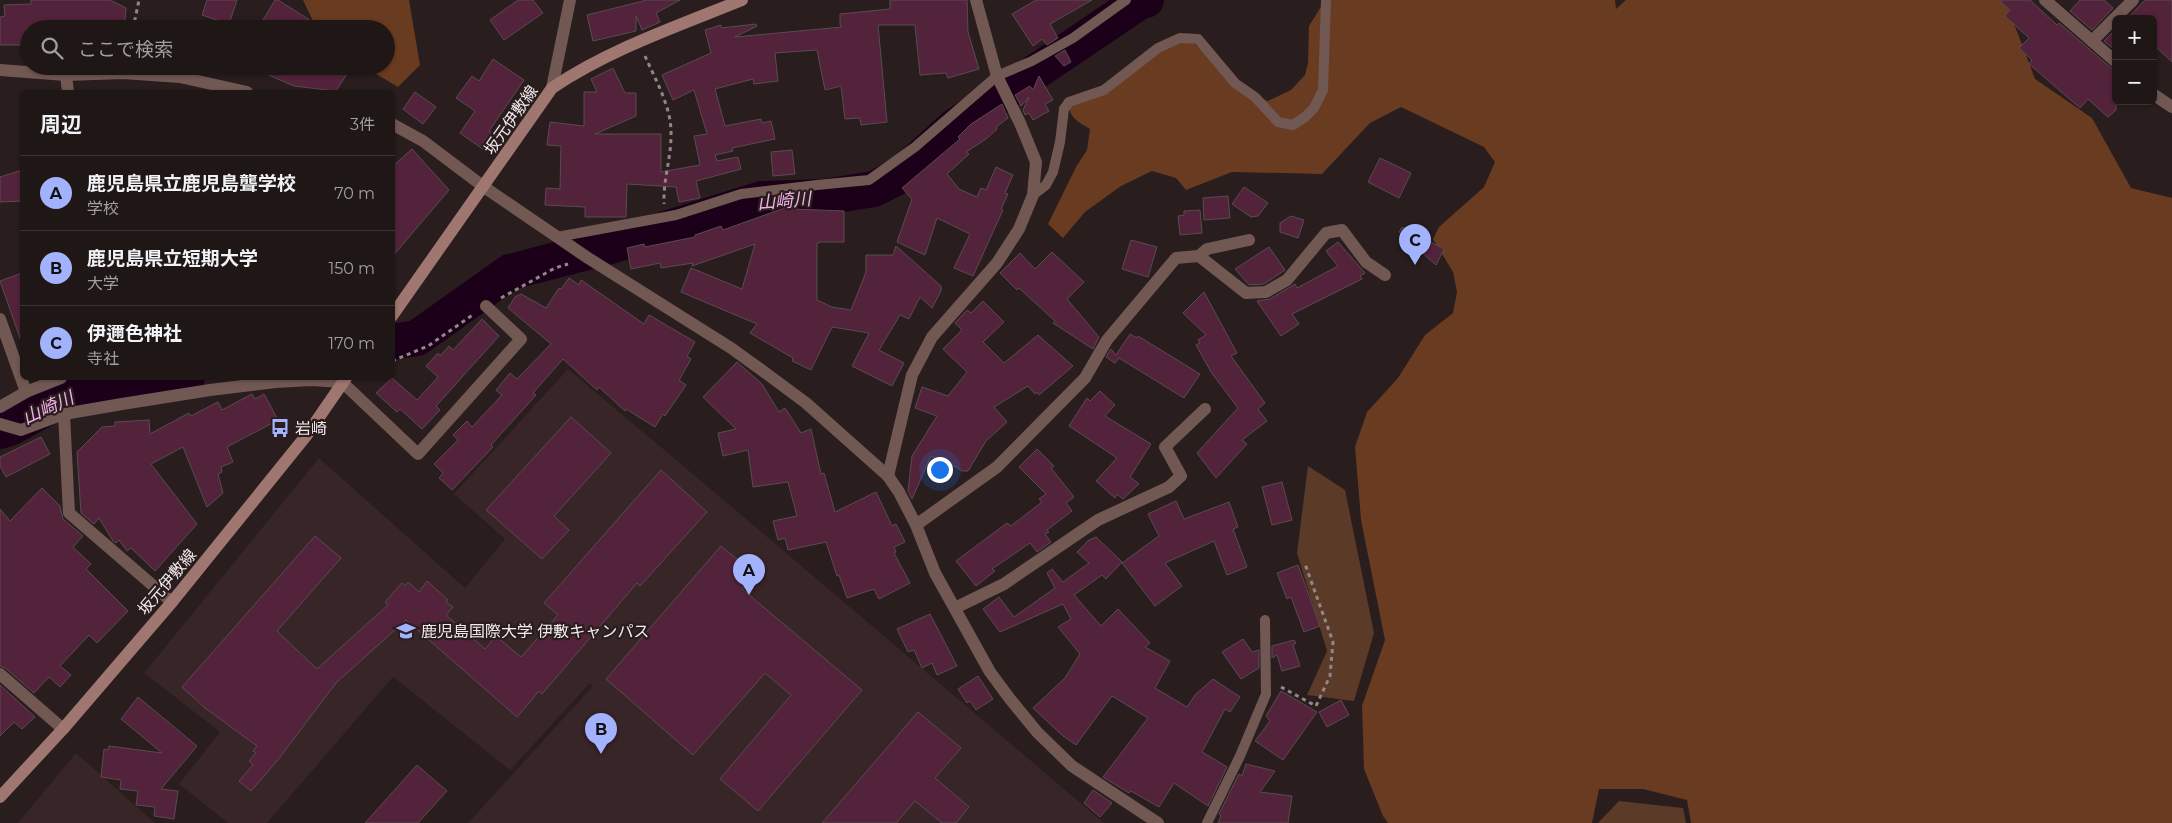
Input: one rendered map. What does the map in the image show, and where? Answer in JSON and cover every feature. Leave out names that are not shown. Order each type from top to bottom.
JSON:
[{"type":"main road","name":"坂元伊敷線","points":[[395,312],[552,88],[576,73],[640,42],[742,0]]},
{"type":"main road","name":"坂元伊敷線","points":[[0,797],[63,729],[172,602],[306,436],[344,380]]},
{"type":"street","points":[[552,88],[570,0]]},
{"type":"street","points":[[888,476],[912,375],[932,337],[997,263],[1019,229],[1033,195],[1036,162],[997,76],[976,0]]},
{"type":"street","points":[[2045,0],[2114,60]]},
{"type":"street","points":[[2092,41],[2133,0]]},
{"type":"street","points":[[0,70],[20,72]]},
{"type":"street","points":[[66,75],[68,90]]},
{"type":"street","points":[[146,75],[180,78],[237,90]]},
{"type":"street","points":[[2157,96],[2170,104]]},
{"type":"street","points":[[395,126],[423,141],[484,187],[588,258],[731,348],[806,403],[888,476],[899,492],[916,525],[935,573],[990,672],[1037,732],[1072,766],[1158,823]]},
{"type":"street","points":[[1199,256],[1246,293],[1266,292],[1287,280],[1326,233],[1342,230],[1366,262],[1385,275]]},
{"type":"street","points":[[916,525],[997,467],[1085,378],[1107,340],[1176,258],[1199,256],[1207,249],[1249,240]]},
{"type":"street","points":[[0,424],[21,430],[64,414],[210,384],[344,380],[418,454],[521,339],[486,306]]},
{"type":"street","points":[[0,319],[20,375]]},
{"type":"street","points":[[22,380],[26,392]]},
{"type":"street","points":[[0,407],[26,392],[56,380]]},
{"type":"street","points":[[955,608],[1004,584],[1098,520],[1169,487],[1181,476],[1165,447],[1205,408]]},
{"type":"street","points":[[64,414],[69,513],[172,602]]},
{"type":"street","points":[[0,674],[63,729]]},
{"type":"lane","points":[[557,237],[665,217],[741,194],[817,184],[870,180],[915,147],[997,76],[1032,61],[1073,38],[1126,0]]},
{"type":"lane","points":[[1033,195],[1046,185],[1053,172],[1060,142],[1064,109],[1069,102],[1104,90],[1158,48],[1180,38],[1198,39],[1235,83],[1255,97],[1278,122],[1293,125],[1314,108],[1323,90],[1326,0]]},
{"type":"lane","points":[[1207,823],[1240,756],[1266,694],[1265,620]]},
{"type":"path","points":[[135,20],[139,0]]},
{"type":"path","points":[[640,42],[667,106],[672,135],[663,188],[665,217]]},
{"type":"path","points":[[1266,679],[1316,706],[1330,676],[1333,642],[1305,564]]},
{"type":"shaded area","points":[[303,0],[409,0],[420,65],[398,87],[378,75],[395,75],[395,20],[312,19]]},
{"type":"shaded area","points":[[1325,0],[1615,0],[1616,9],[1626,0],[2005,0],[2035,79],[2092,118],[2131,188],[2172,198],[2172,823],[1691,823],[1687,800],[1643,789],[1599,789],[1592,823],[1388,823],[1383,816],[1364,769],[1362,706],[1385,640],[1361,520],[1355,447],[1367,412],[1398,378],[1425,335],[1453,313],[1457,292],[1453,272],[1433,239],[1439,227],[1484,187],[1495,162],[1484,147],[1401,107],[1370,123],[1322,174],[1232,172],[1186,190],[1176,178],[1152,171],[1121,186],[1085,212],[1063,238],[1048,224],[1076,167],[1087,150],[1090,129],[1072,116],[1069,109],[1074,104],[1154,55],[1182,42],[1194,43],[1246,94],[1268,101],[1291,90],[1305,75],[1308,63],[1309,26]]},
{"type":"shaded area","points":[[568,369],[1104,823],[468,823],[593,686],[590,683],[510,770],[393,677],[267,823],[228,823],[179,784],[220,732],[144,673],[319,458],[465,588],[505,539],[454,494]]},
{"type":"shaded area","points":[[1308,466],[1345,490],[1374,633],[1354,701],[1307,695],[1327,651],[1297,553]]},
{"type":"shaded area","points":[[76,753],[155,823],[18,823]]},
{"type":"shaded area","points":[[1619,801],[1683,808],[1686,823],[1598,823]]},
{"type":"building","points":[[31,0],[110,0],[126,8],[125,20],[20,20],[20,45],[0,45],[0,17],[5,16],[4,5],[31,4]]},
{"type":"building","points":[[207,0],[237,0],[230,20],[217,20],[202,15]]},
{"type":"building","points":[[275,0],[278,0],[310,20],[263,20]]},
{"type":"building","points":[[518,0],[533,0],[543,13],[504,40],[490,20]]},
{"type":"building","points":[[647,0],[680,0],[656,13],[660,22],[642,30],[636,16],[636,31],[593,41],[587,15]]},
{"type":"building","points":[[890,0],[967,0],[968,32],[979,69],[948,78],[946,73],[920,75],[915,25],[878,25],[887,122],[861,125],[860,118],[845,119],[841,86],[825,90],[817,50],[775,53],[778,81],[754,84],[753,79],[715,89],[725,126],[761,119],[762,123],[771,121],[775,139],[732,148],[733,151],[715,155],[717,161],[738,157],[741,169],[696,181],[700,198],[679,202],[676,187],[627,184],[626,217],[585,217],[585,207],[545,205],[546,188],[560,189],[561,146],[547,145],[550,122],[584,126],[584,92],[597,92],[591,79],[613,68],[625,93],[636,93],[636,116],[595,134],[661,134],[661,172],[700,165],[694,136],[707,134],[694,90],[673,100],[662,75],[711,53],[705,30],[721,25],[721,28],[756,24],[757,26],[735,37],[842,27],[840,25],[840,14],[890,9]]},
{"type":"building","points":[[1036,0],[1092,0],[1050,24],[1058,38],[1047,45],[1042,39],[1033,46],[1012,14]]},
{"type":"building","points":[[1999,0],[2030,0],[2057,25],[2059,23],[2112,68],[2112,105],[2116,105],[2116,110],[2108,117],[2088,99],[2080,108],[2029,64],[2032,60],[2019,48],[2029,38],[2005,16],[2010,10]]},
{"type":"building","points":[[2080,0],[2104,0],[2113,8],[2092,30],[2070,11]]},
{"type":"building","points":[[2145,0],[2172,0],[2172,62],[2157,48],[2157,15],[2131,15]]},
{"type":"building","points":[[2112,33],[2112,48],[2104,41]]},
{"type":"building","points":[[1065,50],[1071,62],[1064,66],[1055,56]]},
{"type":"building","points":[[493,59],[524,80],[489,131],[495,135],[484,150],[460,133],[475,111],[456,98],[472,76],[479,81]]},
{"type":"building","points":[[269,75],[346,75],[337,90],[294,86]]},
{"type":"building","points":[[1039,76],[1053,100],[1045,104],[1049,111],[1033,120],[1029,113],[1025,115],[1023,110],[1029,97],[1021,106],[1015,95],[1030,86],[1033,90]]},
{"type":"building","points":[[415,92],[436,107],[423,124],[403,109]]},
{"type":"building","points":[[1002,104],[1008,118],[996,127],[997,129],[986,139],[966,152],[969,154],[947,174],[959,189],[977,197],[981,188],[986,190],[996,167],[1013,175],[1005,193],[1008,194],[1001,209],[1003,210],[973,276],[954,268],[970,234],[937,218],[925,255],[897,242],[912,199],[902,188],[960,139],[958,137],[971,124]]},
{"type":"building","points":[[412,149],[449,190],[395,253],[395,164]]},
{"type":"building","points":[[792,150],[795,174],[773,176],[771,152]]},
{"type":"building","points":[[1380,158],[1411,173],[1399,198],[1368,182]]},
{"type":"building","points":[[20,171],[20,201],[0,202],[0,177]]},
{"type":"building","points":[[1244,187],[1268,203],[1258,216],[1251,217],[1232,204]]},
{"type":"building","points":[[1228,196],[1230,218],[1204,220],[1203,198]]},
{"type":"building","points":[[793,205],[793,209],[844,211],[844,242],[817,243],[817,300],[832,307],[851,310],[866,272],[866,255],[893,255],[896,246],[941,286],[941,291],[932,308],[920,297],[909,319],[900,315],[879,350],[904,363],[892,386],[852,366],[869,333],[832,327],[811,370],[792,361],[793,358],[750,333],[757,324],[681,292],[691,268],[742,289],[755,244],[692,266],[693,263],[661,268],[660,263],[631,269],[627,248],[644,244],[645,247],[695,237],[695,235],[721,226],[723,230]]},
{"type":"building","points":[[1200,210],[1202,233],[1180,235],[1178,216],[1184,215],[1184,211]]},
{"type":"building","points":[[1291,216],[1304,220],[1298,238],[1280,232],[1280,223]]},
{"type":"building","points":[[1402,227],[1444,249],[1436,265],[1399,232]]},
{"type":"building","points":[[1131,240],[1157,247],[1148,277],[1122,269]]},
{"type":"building","points":[[1338,242],[1365,273],[1360,276],[1362,279],[1292,314],[1299,324],[1281,336],[1257,301],[1270,299],[1295,284],[1297,288],[1338,266],[1326,251]]},
{"type":"building","points":[[1269,247],[1285,270],[1264,284],[1249,285],[1235,269]]},
{"type":"building","points":[[1052,252],[1084,282],[1067,299],[1099,337],[1093,349],[1053,323],[1055,321],[1019,288],[1017,290],[1000,273],[1020,253],[1035,269]]},
{"type":"building","points":[[20,274],[20,338],[0,281]]},
{"type":"building","points":[[569,278],[579,285],[581,280],[644,324],[649,315],[695,342],[687,356],[691,359],[679,380],[686,385],[665,416],[663,414],[655,427],[626,409],[625,411],[599,387],[597,390],[563,359],[533,393],[536,395],[491,445],[493,447],[452,490],[439,478],[443,473],[434,464],[458,440],[453,435],[467,421],[472,427],[502,395],[496,390],[510,373],[517,379],[551,344],[508,308],[515,297],[521,294],[546,308],[559,288],[561,289]]},
{"type":"building","points":[[1204,292],[1237,353],[1231,356],[1265,403],[1258,409],[1267,421],[1242,440],[1247,444],[1216,478],[1197,453],[1238,408],[1211,372],[1196,345],[1200,343],[1198,340],[1206,335],[1183,313]]},
{"type":"building","points":[[983,301],[1004,322],[983,342],[1004,363],[1038,335],[1073,366],[1039,395],[1037,392],[1035,394],[1028,386],[994,407],[1007,422],[986,441],[968,471],[962,471],[946,461],[944,464],[931,456],[912,499],[908,491],[912,456],[937,416],[915,408],[922,387],[948,396],[967,372],[943,349],[962,330],[955,323],[967,310],[971,313]]},
{"type":"building","points":[[482,319],[499,336],[436,406],[440,410],[422,429],[400,409],[397,412],[376,393],[390,380],[394,380],[417,400],[438,377],[426,366],[438,353],[440,356],[449,346],[453,350]]},
{"type":"building","points":[[1130,334],[1137,338],[1138,336],[1200,374],[1184,398],[1119,358],[1115,363],[1106,357],[1111,349],[1116,355]]},
{"type":"building","points":[[737,362],[762,384],[779,412],[785,408],[801,433],[811,429],[821,474],[824,473],[835,512],[876,492],[892,526],[896,524],[905,542],[894,547],[896,552],[894,553],[910,583],[879,599],[874,589],[847,598],[839,575],[837,576],[826,542],[788,550],[785,538],[778,540],[773,521],[797,516],[788,482],[753,487],[748,450],[723,456],[718,433],[736,429],[703,397]]},
{"type":"building","points":[[1100,391],[1115,405],[1105,416],[1151,444],[1130,477],[1139,484],[1123,499],[1117,494],[1115,498],[1096,481],[1117,458],[1069,426],[1087,398],[1090,401]]},
{"type":"building","points":[[252,394],[255,399],[264,394],[278,420],[227,447],[233,462],[221,467],[222,472],[218,474],[223,493],[207,507],[183,447],[151,464],[197,524],[155,571],[131,548],[127,551],[119,540],[116,543],[113,541],[99,518],[94,524],[81,513],[77,452],[102,427],[115,426],[115,422],[149,420],[150,434],[189,413],[191,416],[218,402],[222,410]]},
{"type":"building","points":[[571,417],[611,453],[554,516],[569,530],[542,559],[486,510]]},
{"type":"building","points":[[41,437],[50,454],[6,477],[0,466],[0,457]]},
{"type":"building","points":[[1037,449],[1054,466],[1051,468],[1074,497],[1066,503],[1072,511],[1047,530],[1049,532],[1045,534],[1051,542],[1037,552],[1030,543],[992,569],[995,571],[976,586],[956,561],[1007,523],[1011,526],[1042,502],[1039,499],[1046,494],[1019,467]]},
{"type":"building","points":[[661,470],[707,512],[640,586],[637,583],[542,694],[539,691],[517,717],[406,620],[336,683],[277,761],[251,791],[239,781],[253,765],[249,761],[256,753],[253,751],[257,746],[205,708],[182,687],[315,536],[341,558],[277,631],[317,669],[388,605],[385,602],[402,583],[405,586],[408,582],[419,592],[427,581],[453,607],[446,615],[485,649],[496,636],[521,657],[558,615],[544,603]]},
{"type":"building","points":[[1282,482],[1292,520],[1272,525],[1262,487]]},
{"type":"building","points":[[42,488],[60,506],[63,519],[83,536],[73,547],[91,564],[86,569],[128,611],[97,643],[89,635],[60,666],[71,675],[60,687],[49,677],[34,693],[5,668],[0,666],[0,509],[10,521]]},
{"type":"building","points":[[1176,501],[1184,519],[1229,502],[1238,527],[1233,529],[1247,567],[1227,575],[1214,541],[1165,563],[1182,586],[1155,606],[1122,563],[1159,536],[1148,514]]},
{"type":"building","points":[[1096,537],[1122,562],[1106,579],[1102,575],[1074,595],[1101,626],[1118,609],[1150,643],[1145,647],[1170,661],[1155,688],[1187,707],[1195,695],[1213,679],[1240,697],[1230,712],[1225,709],[1202,752],[1227,767],[1208,806],[1174,783],[1159,807],[1131,791],[1129,793],[1103,777],[1148,718],[1112,696],[1076,745],[1063,736],[1033,708],[1065,678],[1080,654],[1058,627],[1071,619],[1063,604],[1000,632],[983,609],[999,597],[1014,617],[1055,588],[1047,573],[1052,569],[1063,582],[1089,563],[1077,552],[1089,540]]},
{"type":"building","points":[[721,546],[755,574],[742,589],[862,690],[758,811],[720,779],[791,695],[765,673],[693,755],[606,679]]},
{"type":"building","points":[[1298,565],[1320,626],[1304,632],[1291,597],[1287,599],[1277,573]]},
{"type":"building","points":[[930,614],[957,666],[937,675],[932,663],[922,668],[914,650],[908,652],[897,629]]},
{"type":"building","points":[[1243,639],[1252,652],[1259,650],[1259,668],[1241,679],[1222,652]]},
{"type":"building","points":[[1294,640],[1296,643],[1293,645],[1300,666],[1282,671],[1277,655],[1272,658],[1272,646]]},
{"type":"building","points":[[978,676],[993,699],[976,710],[970,701],[967,703],[958,689]]},
{"type":"building","points":[[0,685],[35,717],[22,729],[14,722],[0,736]]},
{"type":"building","points":[[1281,691],[1317,712],[1283,760],[1255,741],[1270,721],[1266,716]]},
{"type":"building","points":[[138,697],[197,746],[161,789],[178,791],[174,819],[154,816],[155,807],[136,805],[138,791],[120,789],[121,780],[101,777],[104,749],[108,750],[109,746],[162,753],[121,719]]},
{"type":"building","points":[[1341,700],[1349,715],[1327,727],[1319,712]]},
{"type":"building","points":[[918,712],[961,748],[935,778],[969,807],[956,823],[942,823],[915,801],[896,823],[822,823]]},
{"type":"building","points":[[1246,764],[1275,771],[1260,792],[1292,796],[1288,823],[1218,823],[1221,816],[1219,814],[1239,774],[1242,776]]},
{"type":"building","points":[[417,765],[447,791],[418,823],[365,823]]},
{"type":"building","points":[[1093,790],[1112,803],[1100,817],[1084,803]]},
{"type":"waterway","name":"山崎川","points":[[395,342],[417,338],[510,272],[614,245],[762,199],[824,197],[874,189],[901,175],[954,127],[1139,2],[1146,0]]},
{"type":"waterway","name":"山崎川","points":[[0,431],[10,428],[70,395],[173,380]]},
{"type":"place","name":"伊邇色神社","points":[[1415,265]]},
{"type":"place","name":"岩崎","points":[[280,428]]},
{"type":"place","name":"鹿児島県立鹿児島聾学校","points":[[749,595]]},
{"type":"place","name":"鹿児島国際大学 伊敷キャンパス","points":[[406,631]]},
{"type":"place","name":"鹿児島県立短期大学","points":[[601,754]]}]
